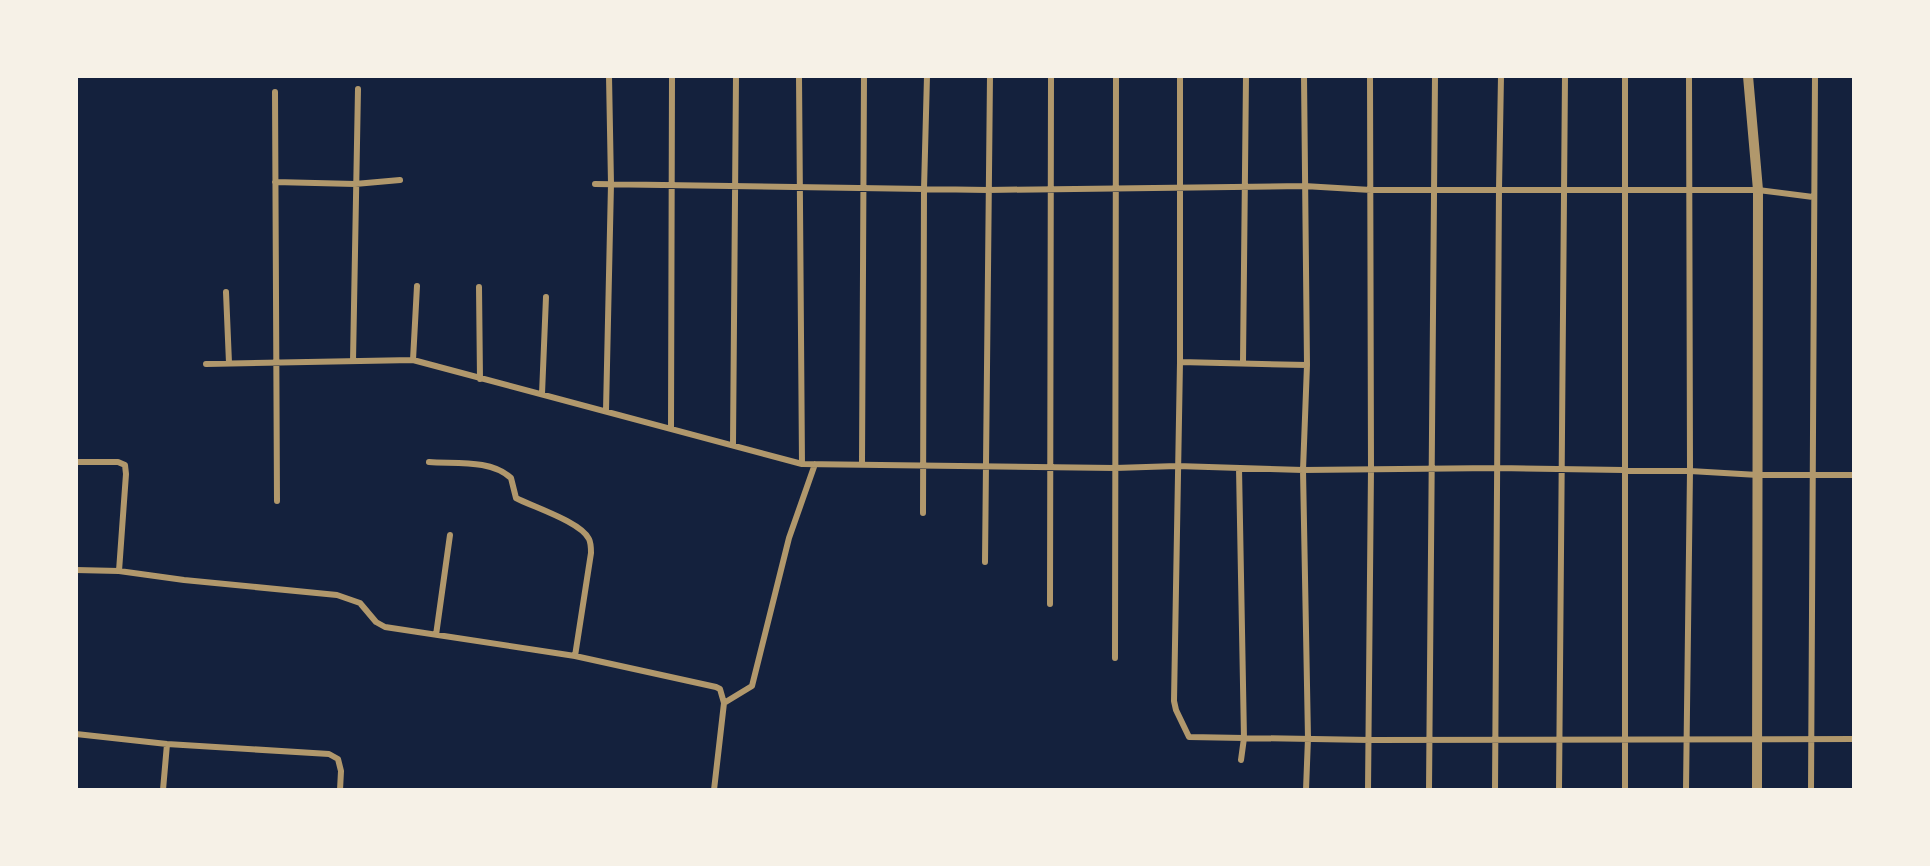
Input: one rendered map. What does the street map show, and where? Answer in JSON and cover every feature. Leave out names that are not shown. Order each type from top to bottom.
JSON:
[{"type":"street","points":[[606,411],[611,184],[609,76]]},
{"type":"street","points":[[671,429],[672,76]]},
{"type":"street","points":[[733,445],[736,76]]},
{"type":"street","points":[[799,76],[802,464]]},
{"type":"street","points":[[862,464],[864,76]]},
{"type":"street","points":[[923,513],[924,189],[927,76]]},
{"type":"street","points":[[985,562],[990,76]]},
{"type":"street","points":[[1050,604],[1051,76]]},
{"type":"street","points":[[1114,658],[1116,76]]},
{"type":"street","points":[[1180,76],[1180,362],[1174,700],[1176,710],[1189,737],[1370,740],[1626,741],[1811,738],[1854,740]]},
{"type":"street","points":[[1243,362],[1246,76]]},
{"type":"street","points":[[1304,76],[1307,364],[1304,470],[1308,738],[1306,789]]},
{"type":"street","points":[[1368,789],[1371,469],[1370,76]]},
{"type":"street","points":[[1430,789],[1436,76]]},
{"type":"street","points":[[1496,789],[1501,76]]},
{"type":"street","points":[[1559,789],[1564,76]]},
{"type":"street","points":[[1625,76],[1625,789]]},
{"type":"street","points":[[1686,789],[1690,471],[1689,76]]},
{"type":"street","points":[[1748,76],[1758,190],[1757,789]]},
{"type":"street","points":[[1811,789],[1815,76]]},
{"type":"street","points":[[353,361],[358,89]]},
{"type":"street","points":[[275,92],[277,501]]},
{"type":"street","points":[[275,182],[356,184],[400,180]]},
{"type":"street","points":[[595,184],[988,190],[1245,186],[1304,186],[1371,190],[1758,190],[1813,197]]},
{"type":"street","points":[[413,360],[417,286]]},
{"type":"street","points":[[480,287],[480,379]]},
{"type":"street","points":[[226,292],[230,363]]},
{"type":"street","points":[[542,394],[546,297]]},
{"type":"street","points":[[206,364],[413,360],[802,464],[1115,468],[1177,466],[1304,470],[1497,468],[1560,471],[1690,471],[1758,475],[1854,475]]},
{"type":"street","points":[[1180,362],[1307,364]]},
{"type":"street","points":[[76,462],[118,462],[125,465],[119,571]]},
{"type":"street","points":[[429,462],[495,468],[511,478],[516,498],[555,515],[588,537],[591,553],[575,656]]},
{"type":"street","points":[[724,703],[752,686],[789,538],[815,464]]},
{"type":"street","points":[[1239,468],[1244,738],[1240,760]]},
{"type":"street","points":[[436,635],[450,535]]},
{"type":"street","points":[[76,570],[119,571],[184,580],[337,595],[360,603],[380,625],[575,656],[716,687],[720,689],[724,703],[714,789]]},
{"type":"street","points":[[76,735],[167,744],[329,754],[338,759],[341,771],[340,789]]},
{"type":"street","points":[[163,789],[167,744]]}]
